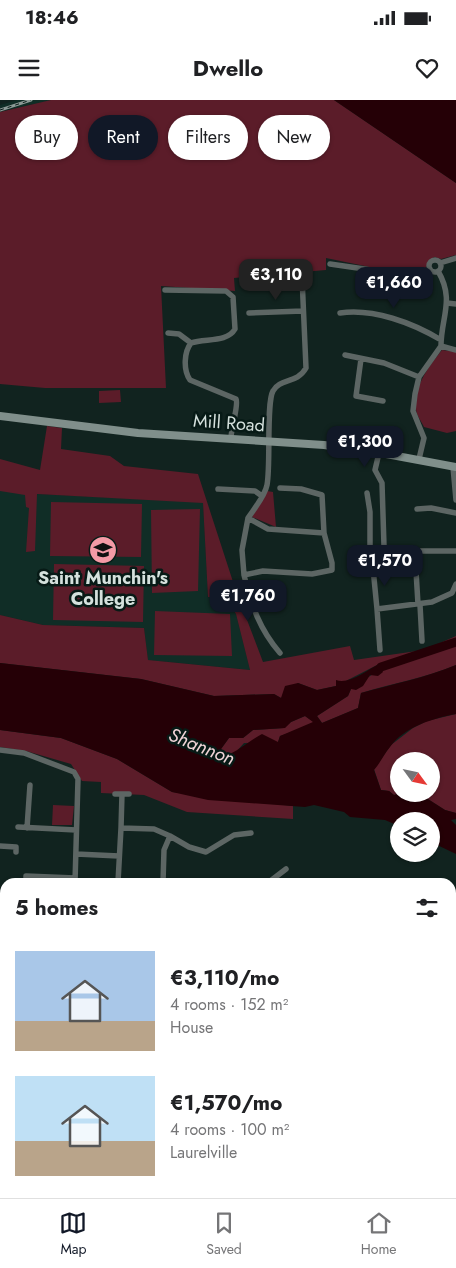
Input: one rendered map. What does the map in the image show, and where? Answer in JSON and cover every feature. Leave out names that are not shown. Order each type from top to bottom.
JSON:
[{"type":"street","points":[[430,270],[431,260],[437,260],[440,263],[456,258]]},
{"type":"street","points":[[419,460],[423,433],[413,412],[419,377],[441,343],[447,303],[444,282],[438,271],[440,263]]},
{"type":"street","points":[[330,264],[385,272],[414,279],[421,278],[430,270],[438,271]]},
{"type":"street","points":[[280,654],[267,638],[251,604],[244,576],[242,550],[248,518],[267,487],[271,441],[270,400],[273,391],[278,386],[302,375],[306,368],[302,277]]},
{"type":"street","points":[[165,290],[226,291],[233,297],[235,329],[233,333],[225,338],[208,338],[191,342],[179,334],[168,333]]},
{"type":"street","points":[[447,303],[456,304]]},
{"type":"street","points":[[249,313],[303,311]]},
{"type":"street","points":[[340,312],[368,313],[400,321],[426,330],[441,343],[456,350]]},
{"type":"street","points":[[191,342],[186,352],[187,378],[192,382],[232,396],[238,403],[232,420],[231,438]]},
{"type":"street","points":[[345,355],[384,363],[419,377]]},
{"type":"street","points":[[361,359],[356,396],[383,401]]},
{"type":"street","name":"Mill Road","points":[[0,416],[138,433],[271,441],[378,453],[455,467]]},
{"type":"street","points":[[367,493],[370,512],[370,549],[376,555],[381,555],[384,551],[382,483],[375,470],[378,453]]},
{"type":"street","points":[[455,467],[456,500]]},
{"type":"street","points":[[244,576],[263,571],[312,574],[332,570],[324,533],[322,495],[301,488],[280,488]]},
{"type":"street","points":[[218,489],[255,491],[262,496]]},
{"type":"street","points":[[417,509],[431,508],[456,514]]},
{"type":"street","points":[[248,518],[268,529],[324,533]]},
{"type":"street","points":[[415,551],[456,551]]},
{"type":"street","points":[[373,568],[380,650]]},
{"type":"street","points":[[416,571],[422,641]]},
{"type":"street","points":[[377,609],[432,602],[452,593],[456,584]]},
{"type":"street","points":[[452,593],[456,600]]},
{"type":"street","points":[[0,750],[24,753],[74,772],[78,779],[75,878]]},
{"type":"street","points":[[27,828],[30,785]]},
{"type":"street","points":[[118,878],[121,828],[119,794],[129,794]]},
{"type":"street","points":[[18,827],[76,830]]},
{"type":"street","points":[[121,828],[154,829],[189,847],[206,852],[234,835],[251,833]]},
{"type":"street","points":[[163,878],[164,850],[170,836]]},
{"type":"street","points":[[0,846],[16,847],[16,852]]},
{"type":"street","points":[[76,854],[119,856]]},
{"type":"street","points":[[273,878],[286,869]]},
{"type":"street","points":[[26,876],[50,878]]},
{"type":"shaded area","points":[[17,100],[51,100],[38,105],[32,104],[0,112],[0,105]]},
{"type":"shaded area","points":[[51,100],[334,100],[456,183],[456,255],[441,259],[434,257],[418,277],[326,258],[326,270],[234,278],[235,291],[161,286],[166,388],[45,388],[0,384],[0,112]]},
{"type":"shaded area","points":[[442,350],[456,352],[456,431],[447,433],[424,427],[416,411],[419,385],[427,370]]},
{"type":"shaded area","points":[[120,390],[121,402],[99,403],[99,391]]},
{"type":"shaded area","points":[[47,426],[62,428],[61,449],[110,456],[124,466],[198,474],[236,591],[263,662],[350,646],[354,660],[424,650],[456,636],[456,665],[361,693],[358,708],[322,723],[317,716],[348,696],[351,689],[373,674],[379,664],[336,686],[317,690],[298,683],[281,698],[274,694],[214,696],[141,679],[0,663],[0,615],[43,625],[144,628],[148,660],[250,670],[236,614],[226,599],[208,597],[203,503],[37,494],[35,551],[26,552],[29,508],[26,507],[25,495],[0,491],[0,459],[40,470]]},
{"type":"shaded area","name":"Saint Munchin's College","points":[[0,459],[37,494],[203,502],[208,597],[226,599],[236,614],[250,670],[148,660],[144,628],[43,625],[0,615]]},
{"type":"shaded area","points":[[267,491],[273,492],[276,527],[252,517]]},
{"type":"shaded area","points":[[51,502],[142,504],[141,557],[50,556]]},
{"type":"shaded area","points":[[200,509],[198,591],[152,593],[151,510]]},
{"type":"shaded area","points":[[54,564],[144,566],[143,622],[53,620]]},
{"type":"shaded area","points":[[155,611],[230,614],[232,656],[154,655]]},
{"type":"shaded area","points":[[456,714],[456,813],[445,810],[432,802],[440,802],[440,752],[390,752],[390,792],[381,790],[374,769],[391,745],[413,728],[427,721]]},
{"type":"shaded area","points":[[305,716],[314,722],[310,726],[280,736],[278,742],[244,743],[235,753],[226,755],[221,749],[229,738],[243,738],[253,730],[284,728],[291,722]]},
{"type":"shaded area","points":[[0,730],[61,738],[117,759],[172,792],[293,806],[293,819],[187,812],[144,795],[101,793],[101,782],[82,781],[71,764],[26,751],[0,747]]},
{"type":"shaded area","points":[[53,805],[74,806],[72,825],[52,825]]},
{"type":"water","points":[[334,100],[456,100],[456,183]]},
{"type":"water","name":"Shannon","points":[[0,663],[141,679],[214,696],[274,694],[281,698],[285,686],[298,683],[317,690],[336,686],[336,680],[352,679],[379,664],[383,672],[378,676],[370,675],[363,686],[356,690],[351,689],[348,696],[317,716],[322,723],[358,708],[361,693],[421,677],[456,665],[456,714],[420,724],[403,734],[390,747],[374,770],[381,790],[390,792],[390,802],[432,802],[445,810],[456,813],[456,819],[451,820],[456,825],[456,854],[440,846],[440,812],[390,812],[390,822],[350,817],[344,812],[314,805],[305,807],[208,800],[172,792],[117,759],[61,738],[0,730]],"holes":[[[305,716],[313,722],[280,736],[278,742],[262,734],[226,755],[221,749],[229,738],[243,738],[253,730],[285,728],[291,722]]]},
{"type":"waterway","points":[[381,667],[456,642]]},
{"type":"railway","points":[[0,110],[31,100]]},
{"type":"place","name":"Saint Munchin's College","points":[[103,550]]}]
